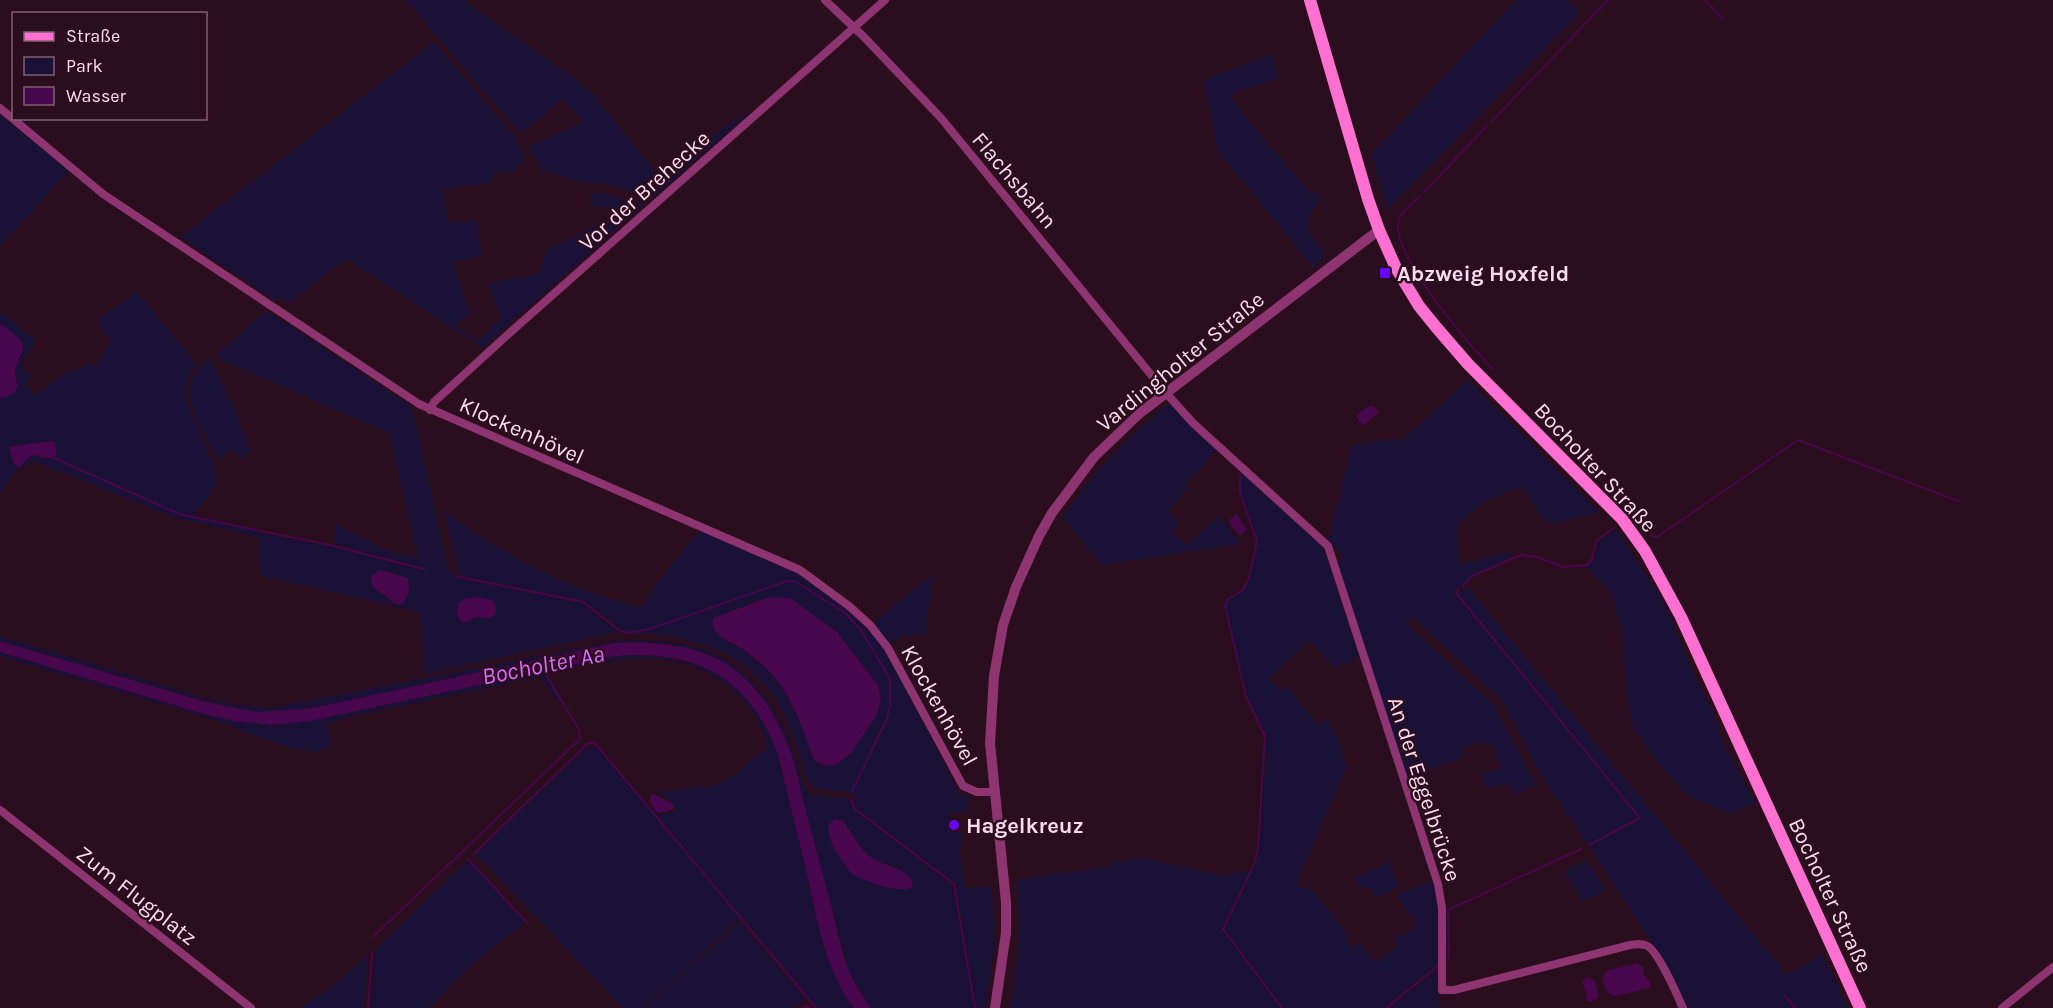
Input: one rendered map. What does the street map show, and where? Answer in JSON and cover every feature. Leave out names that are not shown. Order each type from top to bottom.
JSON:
[{"type":"main road","name":"Bocholter Straße","points":[[1310,0],[1355,158],[1379,230],[1396,268],[1419,306],[1455,350],[1615,512],[1645,551],[1682,617],[1860,1008]]},
{"type":"street","name":"Flachsbahn","points":[[825,0],[941,118],[1166,393]]},
{"type":"street","name":"Vor der Brehecke","points":[[430,410],[434,402],[504,338],[885,0]]},
{"type":"street","name":"Klockenhövel","points":[[0,108],[12,118]]},
{"type":"street","name":"Klockenhövel","points":[[14,120],[103,194],[430,410],[800,570],[849,606],[870,625],[888,648],[963,786],[977,792],[994,792]]},
{"type":"street","name":"Vardingholter Straße","points":[[995,1008],[1006,933],[1006,902],[1004,862],[990,743],[994,676],[1004,625],[1016,587],[1039,536],[1094,457],[1140,413],[1379,230]]},
{"type":"street","name":"An der Eggelbrücke","points":[[1166,393],[1193,423],[1328,546],[1438,884],[1442,908],[1442,990],[1454,990],[1640,944],[1649,947],[1656,957],[1683,1008]]},
{"type":"street","name":"Zum Flugplatz","points":[[0,810],[251,1008]]},
{"type":"street","points":[[2001,1008],[2053,967]]},
{"type":"green space","points":[[406,0],[463,0],[589,90],[660,177],[732,121],[750,113],[654,197],[598,182],[584,183],[541,170],[528,147],[585,122],[561,99],[537,122],[519,132]]},
{"type":"green space","points":[[1516,0],[1567,0],[1580,13],[1388,209],[1371,154]]},
{"type":"green space","points":[[434,42],[515,137],[525,156],[515,171],[494,173],[491,183],[443,189],[449,223],[477,221],[482,256],[453,262],[470,313],[455,326],[478,341],[501,317],[488,283],[538,274],[547,250],[589,227],[602,225],[613,219],[609,208],[591,205],[591,194],[605,194],[644,205],[482,348],[347,259],[289,303],[280,297],[276,301],[180,237]]},
{"type":"green space","points":[[1272,54],[1279,79],[1235,92],[1231,97],[1311,194],[1318,193],[1321,200],[1312,211],[1308,220],[1308,228],[1323,252],[1324,259],[1313,267],[1218,151],[1204,80]]},
{"type":"green space","points":[[0,113],[69,171],[0,246]]},
{"type":"green space","points":[[137,291],[198,365],[191,371],[185,384],[186,398],[217,475],[212,493],[194,516],[257,529],[258,533],[331,547],[425,571],[425,568],[334,544],[335,524],[383,548],[399,554],[418,557],[389,433],[219,359],[218,353],[263,313],[269,312],[412,407],[448,568],[455,577],[583,604],[618,632],[425,674],[420,612],[261,576],[258,537],[176,518],[33,461],[16,471],[0,494],[0,398],[4,398],[18,382],[14,375],[17,362],[24,349],[19,339],[0,324],[0,314],[3,313],[36,341],[20,366],[31,375],[26,385],[36,396],[57,378],[90,363],[95,366],[111,343],[97,320]],"holes":[[[51,441],[55,443],[47,459],[31,455],[20,467],[14,465],[9,448]],[[384,570],[395,573],[410,587],[408,597],[393,604],[382,593]],[[496,608],[495,615],[486,619],[477,617],[467,622],[460,621],[457,616]]]},
{"type":"green space","points":[[209,357],[233,404],[251,452],[239,459],[235,450],[216,459],[198,422],[191,400],[189,391],[191,380]]},
{"type":"green space","points":[[1468,380],[1599,512],[1552,524],[1549,519],[1543,521],[1522,486],[1485,502],[1457,524],[1459,564],[1510,552],[1512,556],[1472,576],[1453,592],[1638,817],[1588,845],[1538,770],[1502,700],[1413,617],[1406,623],[1494,705],[1538,784],[1512,795],[1507,783],[1487,789],[1481,774],[1501,768],[1492,744],[1481,742],[1465,747],[1462,757],[1458,760],[1407,776],[1337,565],[1344,556],[1328,542],[1352,446],[1393,438],[1400,442]]},
{"type":"green space","points":[[1167,405],[1171,405],[1217,450],[1185,485],[1188,489],[1168,510],[1179,523],[1171,531],[1187,545],[1219,516],[1241,544],[1101,565],[1063,518],[1085,486],[1110,457]]},
{"type":"green space","points":[[1241,472],[1323,547],[1359,657],[1335,668],[1310,640],[1269,679],[1281,691],[1287,686],[1317,724],[1327,719],[1339,741],[1347,766],[1296,885],[1313,890],[1350,937],[1345,941],[1348,945],[1355,947],[1360,943],[1375,962],[1399,946],[1393,938],[1399,933],[1402,936],[1417,925],[1396,894],[1434,881],[1438,905],[1439,963],[1384,1008],[1284,1008],[1225,929],[1255,865],[1259,850],[1267,736],[1247,697],[1226,606],[1228,600],[1244,591],[1250,579],[1258,541],[1241,493]]},
{"type":"green space","points":[[444,510],[487,540],[538,569],[591,592],[641,607],[669,567],[700,531],[800,574],[850,612],[886,650],[960,795],[970,797],[964,814],[951,811],[949,821],[954,832],[963,833],[960,853],[964,885],[973,889],[992,886],[995,945],[985,1008],[976,1008],[956,884],[856,808],[853,793],[813,788],[806,778],[784,714],[771,691],[750,670],[732,657],[713,648],[678,638],[646,633],[628,634],[584,601],[459,575]],"holes":[[[769,597],[816,618],[837,632],[878,685],[881,700],[877,714],[814,760],[804,729],[785,693],[767,669],[741,648],[725,640],[713,618]]]},
{"type":"green space","points":[[1616,529],[1662,599],[1700,687],[1713,711],[1719,734],[1755,803],[1731,814],[1686,795],[1652,755],[1634,729],[1628,706],[1622,631],[1612,596],[1588,567],[1594,559],[1598,542]]},
{"type":"green space","points":[[933,574],[925,635],[921,637],[918,632],[907,637],[905,634],[888,643],[873,623]]},
{"type":"green space","points":[[1467,586],[1787,975],[1822,954],[1848,1008],[1797,1008],[1785,994],[1783,996],[1793,1008],[1688,1008],[1669,969],[1589,846],[1641,818],[1458,594]]},
{"type":"green space","points":[[0,636],[211,700],[270,708],[615,641],[674,643],[700,649],[722,658],[742,672],[760,690],[776,713],[790,742],[808,794],[849,799],[854,810],[952,885],[974,1008],[871,1008],[848,969],[790,750],[774,715],[757,689],[672,645],[450,678],[313,708],[257,712],[207,702],[0,641]],"holes":[[[842,820],[868,855],[904,872],[913,882],[902,890],[855,876]]]},
{"type":"green space","points":[[0,652],[207,715],[234,721],[272,725],[310,721],[541,672],[544,673],[559,699],[556,700],[540,677],[358,715],[327,724],[330,739],[328,747],[321,751],[311,751],[284,746],[237,729],[235,726],[0,656]]},
{"type":"green space","points":[[625,655],[679,660],[701,667],[721,676],[738,689],[753,706],[778,755],[823,940],[836,976],[854,1008],[818,1008],[656,814],[676,813],[673,803],[658,794],[660,791],[710,786],[730,779],[768,747],[759,722],[751,709],[730,688],[708,673],[685,664],[636,659],[583,665],[550,673],[549,671]]},
{"type":"green space","points":[[587,747],[598,749],[740,918],[644,1008],[623,1008],[476,854]]},
{"type":"green space","points":[[1142,858],[1222,875],[1250,871],[1222,930],[1280,1008],[1010,1008],[1018,944],[1017,880],[1111,866],[1110,862]]},
{"type":"green space","points":[[468,860],[524,922],[523,925],[474,963],[430,1008],[370,1008],[376,949]]},
{"type":"green space","points":[[1587,860],[1606,890],[1583,902],[1565,871]]},
{"type":"green space","points":[[1390,862],[1398,887],[1376,897],[1367,885],[1361,889],[1353,878]]},
{"type":"green space","points":[[740,921],[806,1000],[792,1008],[646,1008]]},
{"type":"green space","points":[[368,954],[364,1008],[300,1008],[338,982]]},
{"type":"green space","points":[[1439,968],[1439,1008],[1390,1008]]},
{"type":"water","points":[[0,324],[17,336],[23,348],[15,372],[18,386],[15,393],[4,398],[0,398]]},
{"type":"water","points":[[1372,406],[1380,412],[1364,425],[1358,420],[1357,415]]},
{"type":"water","points":[[51,441],[55,443],[57,454],[54,457],[31,455],[20,467],[14,465],[9,447]]},
{"type":"water","points":[[1237,514],[1247,530],[1240,536],[1229,523],[1230,519]]},
{"type":"water","points":[[380,570],[408,578],[409,591],[404,603],[394,603],[372,586],[371,576]]},
{"type":"water","points":[[477,597],[493,600],[496,608],[495,615],[489,619],[477,617],[463,623],[457,616],[458,603],[464,599]]},
{"type":"water","points":[[769,597],[790,598],[837,632],[878,685],[881,700],[877,714],[852,752],[836,765],[825,766],[814,760],[790,700],[767,669],[714,630],[713,618]]},
{"type":"water","name":"Bocholter Aa","points":[[0,641],[206,702],[257,712],[313,708],[614,643],[674,645],[700,652],[722,662],[743,676],[760,695],[776,719],[795,764],[845,959],[858,989],[871,1008],[854,1008],[835,976],[828,958],[817,921],[778,755],[766,728],[752,706],[735,688],[716,674],[694,664],[644,655],[615,656],[310,721],[272,725],[234,721],[207,715],[0,652]]},
{"type":"water","points":[[654,794],[673,804],[674,808],[667,812],[657,812],[649,801],[651,795]]},
{"type":"water","points":[[835,819],[842,820],[868,855],[909,876],[913,882],[912,887],[892,888],[855,876],[850,872],[833,847],[828,830],[829,824]]},
{"type":"water","points":[[1637,963],[1643,967],[1644,975],[1651,983],[1650,988],[1616,996],[1607,992],[1603,980],[1606,971]]},
{"type":"water","points":[[1587,977],[1595,981],[1599,997],[1592,1002],[1587,1001],[1582,983]]},
{"type":"waterway","points":[[1491,122],[1608,0]]},
{"type":"waterway","points":[[1705,0],[1722,18]]},
{"type":"waterway","points":[[1425,191],[1486,127]]},
{"type":"waterway","points":[[1420,196],[1399,219],[1399,234],[1406,253],[1433,298],[1493,369]]},
{"type":"waterway","points":[[1633,512],[1652,536],[1657,537],[1798,440],[1958,501]]},
{"type":"waterway","points":[[52,457],[179,514],[334,546],[424,569]]},
{"type":"waterway","points":[[1240,476],[1240,493],[1257,541],[1249,578],[1243,590],[1228,599],[1225,605],[1246,697],[1265,736],[1258,849],[1254,865],[1223,929],[1282,1008]]},
{"type":"waterway","points":[[1463,586],[1472,576],[1521,555],[1537,557],[1563,567],[1587,565],[1592,559],[1596,541],[1614,528]]},
{"type":"waterway","points":[[455,576],[583,602],[619,630],[628,633],[650,629],[787,581],[796,582],[845,613],[861,630],[890,679],[890,706],[887,719],[852,791]]},
{"type":"waterway","points":[[1458,590],[1457,594],[1639,817],[1589,845]]},
{"type":"waterway","name":"Bocholter Aa","points":[[373,937],[580,739],[579,730],[546,675],[545,669]]},
{"type":"waterway","points":[[474,854],[587,744],[594,742],[816,1008]]},
{"type":"waterway","points":[[851,800],[855,809],[954,884],[975,1008]]},
{"type":"waterway","points":[[1449,958],[1448,910],[1581,849]]},
{"type":"waterway","points":[[468,859],[528,924]]},
{"type":"waterway","points":[[368,1008],[372,953]]},
{"type":"waterway","points":[[1386,1008],[1438,966]]},
{"type":"waterway","points":[[1785,996],[1795,1008]]},
{"type":"waterway","points":[[802,1008],[805,1006],[810,1008]]},
{"type":"place","name":"Abzweig Hoxfeld","points":[[1385,273]]},
{"type":"place","name":"Hagelkreuz","points":[[954,825]]}]
